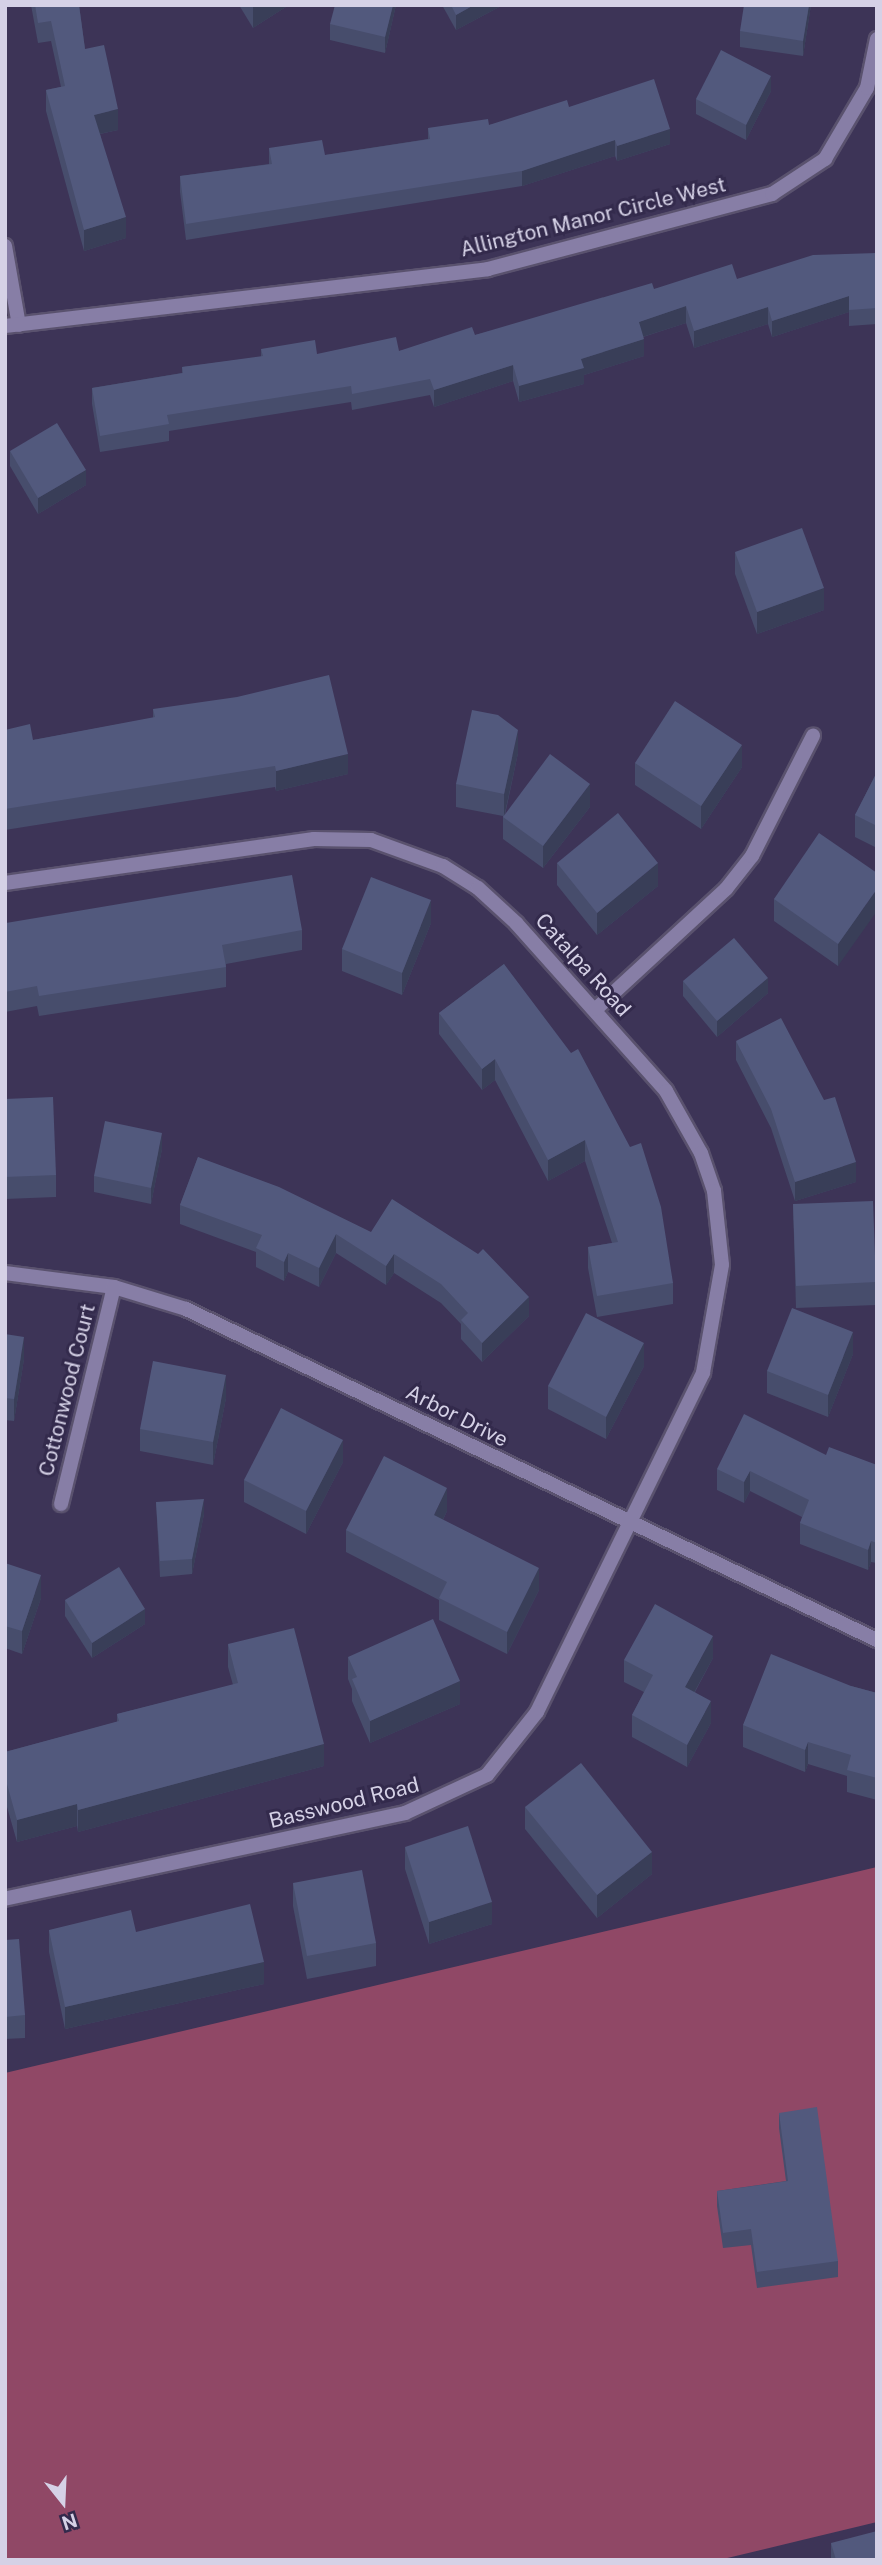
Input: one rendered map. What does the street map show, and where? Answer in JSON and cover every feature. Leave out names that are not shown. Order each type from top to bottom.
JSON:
[{"type":"street","name":"Allington Manor Circle West","points":[[12,326],[488,269],[772,194],[825,159],[867,88],[877,39]]},
{"type":"street","points":[[5,246],[12,326]]},
{"type":"street","points":[[596,1009],[726,889],[752,856],[813,736]]},
{"type":"street","name":"Catalpa Road","points":[[5,883],[314,839],[371,840],[443,866],[478,888],[596,1009],[666,1091],[701,1153],[714,1191],[722,1252],[718,1303],[703,1373],[628,1524]]},
{"type":"street","name":"Arbor Drive","points":[[5,1273],[114,1287],[186,1309],[628,1524],[877,1640]]},
{"type":"street","name":"Cottonwood Court","points":[[61,1504],[114,1287]]},
{"type":"street","name":"Basswood Road","points":[[5,1899],[405,1813],[486,1775],[537,1712],[628,1524]]},
{"type":"shaded area","points":[[877,1867],[877,2522],[719,2560],[5,2560],[5,2073]]},
{"type":"building","points":[[35,5],[79,5],[85,49],[104,45],[118,109],[94,115],[126,217],[84,230],[46,90],[65,86],[51,21],[38,23]]},
{"type":"building","points":[[335,5],[393,5],[385,37],[330,24]]},
{"type":"building","points":[[451,5],[474,5],[456,15]]},
{"type":"building","points":[[744,5],[809,5],[803,41],[740,31]]},
{"type":"building","points":[[721,50],[771,76],[746,125],[696,99]]},
{"type":"building","points":[[654,79],[670,129],[617,146],[615,140],[522,171],[186,224],[180,176],[272,164],[269,148],[322,140],[325,155],[430,139],[428,128],[488,119],[489,125],[567,100],[569,107]]},
{"type":"building","points":[[877,253],[877,308],[849,310],[849,296],[772,321],[768,307],[694,331],[686,306],[639,322],[644,339],[581,359],[584,368],[519,386],[513,365],[434,390],[430,379],[352,394],[351,386],[167,415],[169,424],[100,436],[92,388],[183,373],[182,367],[263,356],[261,349],[315,340],[317,354],[396,337],[399,351],[472,327],[475,335],[652,283],[654,289],[732,264],[737,279],[813,255]]},
{"type":"building","points":[[57,423],[86,470],[38,498],[10,451]]},
{"type":"building","points":[[802,528],[824,588],[757,612],[735,552]]},
{"type":"building","points":[[329,675],[348,754],[276,771],[275,766],[5,809],[5,730],[30,724],[33,740],[155,717],[153,709],[237,697]]},
{"type":"building","points":[[675,701],[742,745],[701,806],[635,763]]},
{"type":"building","points":[[472,710],[498,715],[518,730],[504,794],[456,784]]},
{"type":"building","points":[[550,754],[590,784],[543,846],[503,817]]},
{"type":"building","points":[[877,772],[877,826],[855,815]]},
{"type":"building","points":[[618,813],[658,863],[597,913],[557,863]]},
{"type":"building","points":[[819,833],[877,873],[877,889],[838,944],[774,899]]},
{"type":"building","points":[[292,875],[302,930],[222,945],[226,967],[39,996],[37,986],[5,992],[5,918],[6,923]]},
{"type":"building","points":[[371,877],[431,900],[402,973],[342,949]]},
{"type":"building","points":[[734,938],[768,978],[717,1021],[683,981]]},
{"type":"building","points":[[504,964],[571,1053],[578,1049],[630,1147],[641,1143],[661,1207],[673,1283],[597,1296],[588,1247],[618,1242],[585,1140],[548,1160],[495,1059],[482,1069],[439,1013]]},
{"type":"building","points":[[781,1018],[824,1100],[835,1097],[856,1162],[795,1182],[771,1109],[736,1041]]},
{"type":"building","points":[[53,1097],[56,1175],[5,1177],[5,1099]]},
{"type":"building","points":[[105,1121],[162,1133],[151,1188],[94,1176]]},
{"type":"building","points":[[198,1157],[279,1187],[371,1232],[392,1199],[478,1254],[483,1249],[529,1297],[482,1343],[461,1320],[468,1313],[441,1284],[394,1254],[386,1266],[336,1234],[319,1268],[288,1253],[284,1262],[256,1248],[262,1235],[180,1205]]},
{"type":"building","points":[[873,1201],[876,1282],[796,1286],[793,1204]]},
{"type":"building","points":[[792,1308],[853,1332],[828,1395],[767,1371]]},
{"type":"building","points":[[586,1313],[644,1343],[606,1417],[548,1386]]},
{"type":"building","points":[[5,1334],[24,1337],[14,1399],[5,1398]]},
{"type":"building","points":[[153,1361],[226,1375],[213,1442],[140,1429]]},
{"type":"building","points":[[281,1408],[343,1440],[306,1511],[244,1480]]},
{"type":"building","points":[[744,1414],[826,1455],[829,1447],[877,1465],[877,1543],[871,1541],[868,1550],[800,1523],[809,1500],[750,1471],[744,1482],[717,1469]]},
{"type":"building","points":[[384,1456],[447,1488],[434,1515],[539,1568],[507,1632],[439,1598],[447,1582],[346,1530]]},
{"type":"building","points":[[204,1499],[192,1559],[160,1561],[156,1502]]},
{"type":"building","points":[[5,1563],[41,1575],[22,1631],[5,1626]]},
{"type":"building","points":[[119,1567],[145,1609],[92,1643],[65,1600]]},
{"type":"building","points":[[655,1604],[713,1636],[685,1687],[711,1701],[687,1745],[632,1715],[653,1675],[624,1660]]},
{"type":"building","points":[[433,1619],[460,1681],[370,1721],[352,1679],[357,1677],[348,1657]]},
{"type":"building","points":[[294,1628],[324,1744],[78,1810],[77,1804],[17,1820],[5,1777],[5,1752],[119,1721],[117,1714],[238,1683],[228,1644]]},
{"type":"building","points":[[771,1654],[851,1686],[877,1693],[877,1778],[847,1770],[851,1755],[808,1742],[805,1750],[743,1725]]},
{"type":"building","points":[[581,1763],[652,1852],[597,1895],[525,1807]]},
{"type":"building","points":[[468,1826],[492,1902],[429,1922],[405,1847]]},
{"type":"building","points":[[362,1870],[376,1943],[307,1956],[293,1883]]},
{"type":"building","points":[[250,1904],[264,1962],[65,2007],[49,1930],[131,1910],[136,1932]]},
{"type":"building","points":[[19,1939],[25,2015],[5,2017],[5,1940]]},
{"type":"building","points":[[817,2107],[838,2261],[757,2272],[751,2229],[723,2233],[717,2191],[788,2181],[779,2113]]},
{"type":"building","points":[[877,2531],[877,2560],[836,2560],[831,2543]]}]
